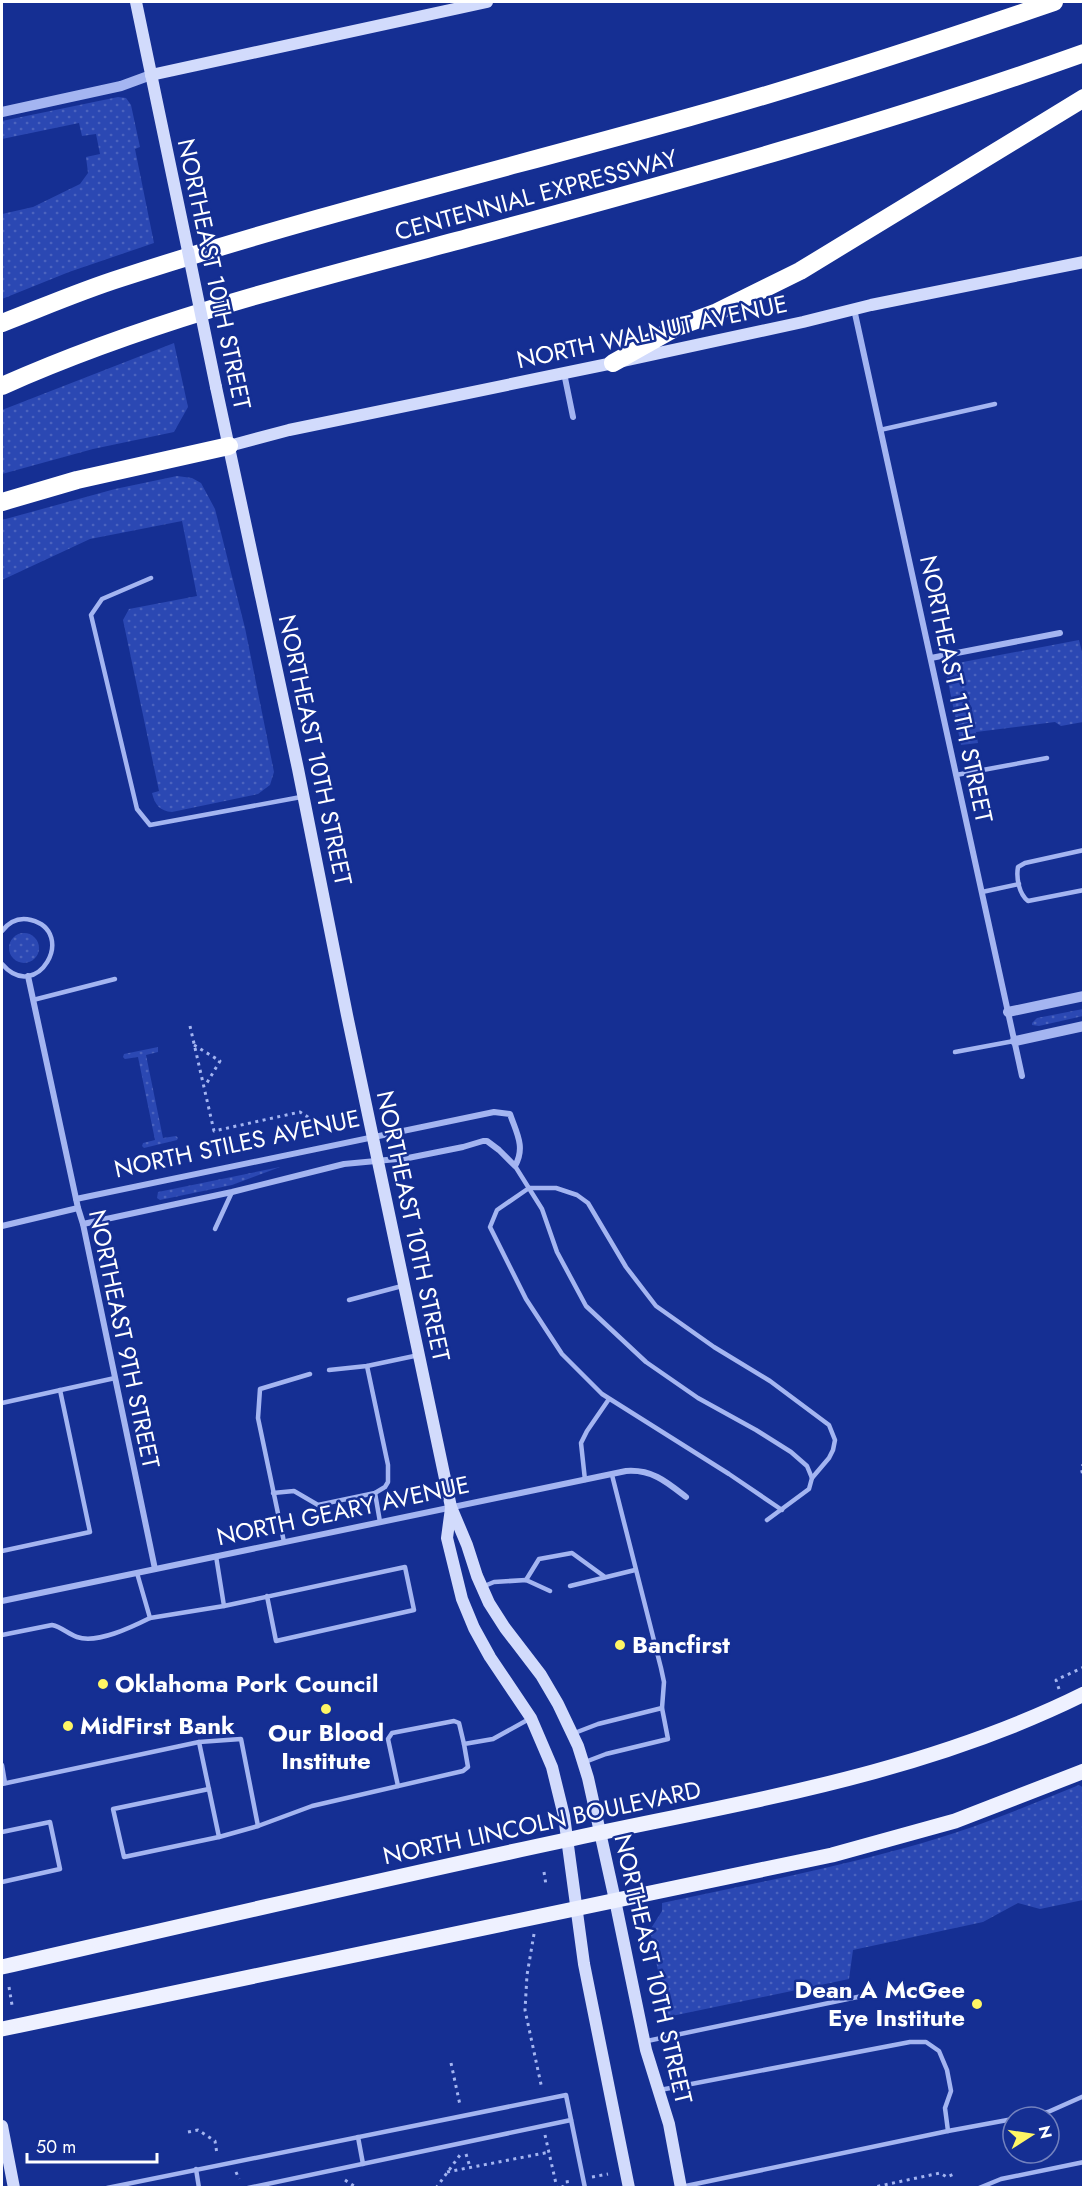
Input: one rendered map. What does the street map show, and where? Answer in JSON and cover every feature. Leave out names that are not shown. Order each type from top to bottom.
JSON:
[{"type":"highway","name":"CENTENNIAL EXPRESSWAY","points":[[2,323],[117,279],[278,229],[766,96],[883,60],[1054,2]]},
{"type":"highway","name":"CENTENNIAL EXPRESSWAY","points":[[2,386],[108,343],[280,289],[733,166],[928,106],[1083,53]]},
{"type":"highway","points":[[613,363],[677,327],[715,313],[800,271],[1083,98]]},
{"type":"highway","points":[[2,502],[77,480],[229,446]]},
{"type":"main road","name":"NORTHEAST 10TH STREET","points":[[136,2],[451,1507],[482,1587],[505,1628],[541,1675],[572,1734],[583,1762],[615,1900],[644,2042],[669,2124],[681,2187]]},
{"type":"main road","points":[[151,75],[487,2]]},
{"type":"main road","name":"NORTH WALNUT AVENUE","points":[[229,446],[290,430],[1083,262]]},
{"type":"main road","name":"NORTHEAST 10TH STREET","points":[[451,1507],[447,1538],[462,1599],[474,1628],[490,1657],[531,1718],[552,1767],[564,1816],[584,1964],[629,2187]]},
{"type":"main road","name":"NORTH LINCOLN BOULEVARD","points":[[2,1967],[567,1839],[793,1792],[886,1770],[994,1732],[1083,1694]]},
{"type":"main road","points":[[2,2029],[832,1855],[894,1839],[985,1810],[1083,1771]]},
{"type":"main road","points":[[2,2126],[14,2187]]},
{"type":"street","points":[[2,110],[121,86],[151,75]]},
{"type":"street","name":"NORTHEAST 11TH STREET","points":[[854,309],[1022,1076]]},
{"type":"street","points":[[564,372],[573,417]]},
{"type":"street","points":[[931,658],[1060,633]]},
{"type":"street","name":"NORTHEAST 9TH STREET","points":[[28,976],[83,1224],[155,1569]]},
{"type":"street","points":[[1008,1012],[1083,996]]},
{"type":"street","points":[[1015,1041],[1083,1026]]},
{"type":"street","name":"NORTH STILES AVENUE","points":[[76,1199],[494,1112],[508,1112],[520,1141],[520,1157],[515,1166],[499,1150],[487,1141],[483,1141],[408,1158],[344,1164],[232,1192],[83,1224]]},
{"type":"street","points":[[2,1226],[78,1208]]},
{"type":"street","name":"NORTH GEARY AVENUE","points":[[2,1601],[635,1471],[653,1473],[687,1497]]},
{"type":"lane","points":[[880,430],[995,404]]},
{"type":"lane","points":[[151,578],[102,599],[91,615],[137,809],[150,825],[304,797]]},
{"type":"lane","points":[[956,775],[1047,758]]},
{"type":"lane","points":[[1083,850],[1021,864],[1017,871],[1022,895],[1028,901],[1083,890]]},
{"type":"lane","points":[[982,892],[1019,884]]},
{"type":"lane","points":[[2,931],[14,921],[24,919],[33,921],[48,932],[52,950],[45,967],[28,976],[19,976],[10,972],[2,964]]},
{"type":"lane","points":[[33,1000],[115,979]]},
{"type":"lane","points":[[955,1052],[1015,1041]]},
{"type":"lane","points":[[515,1166],[542,1209],[557,1252],[586,1306],[646,1362],[698,1398],[791,1452],[807,1466],[812,1478]]},
{"type":"lane","points":[[767,1520],[782,1510],[809,1489],[812,1478],[829,1458],[833,1449],[835,1440],[829,1425],[770,1381],[714,1347],[656,1306],[626,1267],[588,1203],[577,1195],[556,1188],[529,1188],[497,1210],[490,1227],[526,1299],[562,1354],[609,1399],[782,1510]]},
{"type":"lane","points":[[215,1229],[232,1192]]},
{"type":"lane","points":[[348,1299],[405,1285]]},
{"type":"lane","points":[[329,1370],[367,1366],[419,1355]]},
{"type":"lane","points":[[273,1493],[294,1491],[316,1504],[375,1493],[386,1487],[388,1465],[367,1366]]},
{"type":"lane","points":[[284,1542],[258,1418],[260,1389],[310,1374]]},
{"type":"lane","points":[[2,1403],[115,1378]]},
{"type":"lane","points":[[2,1551],[90,1532],[60,1390]]},
{"type":"lane","points":[[585,1480],[581,1443],[586,1431],[609,1399]]},
{"type":"lane","points":[[583,1762],[668,1739],[662,1708],[664,1682],[612,1475]]},
{"type":"lane","points":[[375,1493],[380,1522]]},
{"type":"lane","points":[[526,1580],[539,1559],[572,1553],[605,1577]]},
{"type":"lane","points":[[216,1556],[224,1606]]},
{"type":"lane","points":[[2,1635],[52,1625],[59,1626],[78,1638],[89,1639],[123,1630],[150,1618],[224,1606],[267,1596],[405,1567],[414,1611],[276,1641],[267,1596]]},
{"type":"lane","points":[[570,1586],[635,1570]]},
{"type":"lane","points":[[137,1573],[150,1618]]},
{"type":"lane","points":[[482,1587],[494,1582],[526,1580],[550,1591]]},
{"type":"lane","points":[[572,1734],[598,1724],[662,1708]]},
{"type":"lane","points":[[464,1744],[493,1738],[531,1718]]},
{"type":"lane","points":[[209,1789],[113,1809],[124,1857],[219,1837],[258,1826],[312,1806],[463,1771],[468,1767],[459,1723],[454,1721],[392,1733],[388,1739],[398,1786]]},
{"type":"lane","points":[[2,1765],[3,1784],[199,1742],[241,1739],[258,1826]]},
{"type":"lane","points":[[199,1742],[219,1837]]},
{"type":"lane","points":[[2,1832],[50,1822],[60,1869],[2,1882]]},
{"type":"lane","points":[[644,2042],[867,1995]]},
{"type":"lane","points":[[658,2091],[910,2042],[926,2042],[939,2051],[947,2070],[951,2091],[945,2108],[948,2131]]},
{"type":"lane","points":[[108,2187],[566,2095],[585,2187]]},
{"type":"lane","points":[[1061,2106],[1083,2096]]},
{"type":"lane","points":[[248,2187],[572,2121]]},
{"type":"lane","points":[[681,2187],[1001,2121]]},
{"type":"lane","points":[[358,2137],[363,2164]]},
{"type":"lane","points":[[979,2187],[1001,2179],[1083,2162]]},
{"type":"lane","points":[[196,2169],[199,2187]]},
{"type":"path","points":[[190,1026],[214,1131],[300,1112],[328,1130]]},
{"type":"path","points":[[194,1045],[220,1061],[205,1086]]},
{"type":"path","points":[[1083,1464],[1081,1467],[1083,1480]]},
{"type":"path","points":[[1060,1689],[1056,1680],[1083,1667]]},
{"type":"path","points":[[544,1872],[546,1885]]},
{"type":"path","points":[[534,1933],[527,1975],[525,2010],[542,2089]]},
{"type":"path","points":[[9,1987],[12,2005]]},
{"type":"path","points":[[452,2063],[460,2104]]},
{"type":"path","points":[[188,2132],[198,2130],[214,2141],[217,2154]]},
{"type":"path","points":[[545,2133],[556,2187]]},
{"type":"path","points":[[447,2172],[549,2152]]},
{"type":"path","points":[[436,2187],[459,2156],[467,2154],[470,2168]]},
{"type":"path","points":[[236,2170],[239,2179]]},
{"type":"path","points":[[870,2187],[940,2173],[947,2177],[954,2174]]},
{"type":"path","points":[[592,2177],[608,2174]]},
{"type":"path","points":[[336,2180],[344,2179],[357,2187]]},
{"type":"path","points":[[562,2187],[565,2182],[573,2181]]},
{"type":"shaded area","points":[[118,97],[126,98],[131,105],[140,147],[135,149],[154,243],[69,272],[2,299],[2,214],[33,207],[80,184],[88,173],[86,157],[100,154],[96,134],[82,136],[79,123],[2,139],[2,121]]},
{"type":"shaded area","points":[[174,343],[188,407],[174,432],[93,449],[2,474],[2,410]]},
{"type":"shaded area","points":[[177,476],[192,478],[201,483],[215,509],[245,628],[274,772],[270,785],[258,794],[172,812],[159,807],[152,793],[159,791],[123,620],[129,609],[197,596],[182,521],[90,539],[2,580],[2,520],[115,489]]},
{"type":"shaded area","points":[[1079,640],[1084,660],[1083,722],[1061,726],[1055,722],[976,732],[978,743],[961,745],[946,672],[948,667],[963,662]]},
{"type":"shaded area","points":[[24,933],[35,937],[39,948],[35,959],[24,963],[13,959],[9,948],[13,937]]},
{"type":"shaded area","points":[[1083,1009],[1083,1016],[1039,1026],[1032,1025],[1037,1018]]},
{"type":"shaded area","points":[[158,1047],[158,1052],[146,1055],[163,1138],[176,1136],[178,1138],[144,1148],[143,1143],[155,1140],[138,1057],[125,1059],[123,1057],[124,1054]]},
{"type":"shaded area","points":[[280,1167],[232,1185],[160,1200],[157,1198],[158,1192]]},
{"type":"shaded area","points":[[1079,1785],[1084,1788],[1083,1900],[1040,1909],[1018,1903],[983,1922],[853,1950],[849,1979],[667,2017],[650,1930],[662,1911],[662,1903],[829,1867],[929,1841],[986,1822]]},
{"type":"place","name":"Bancfirst","points":[[620,1645]]},
{"type":"place","name":"Oklahoma Pork Council","points":[[103,1684]]},
{"type":"place","name":"Our Blood Institute","points":[[326,1709]]},
{"type":"place","name":"MidFirst Bank","points":[[68,1726]]},
{"type":"place","name":"Dean A McGee Eye Institute","points":[[977,2004]]}]
